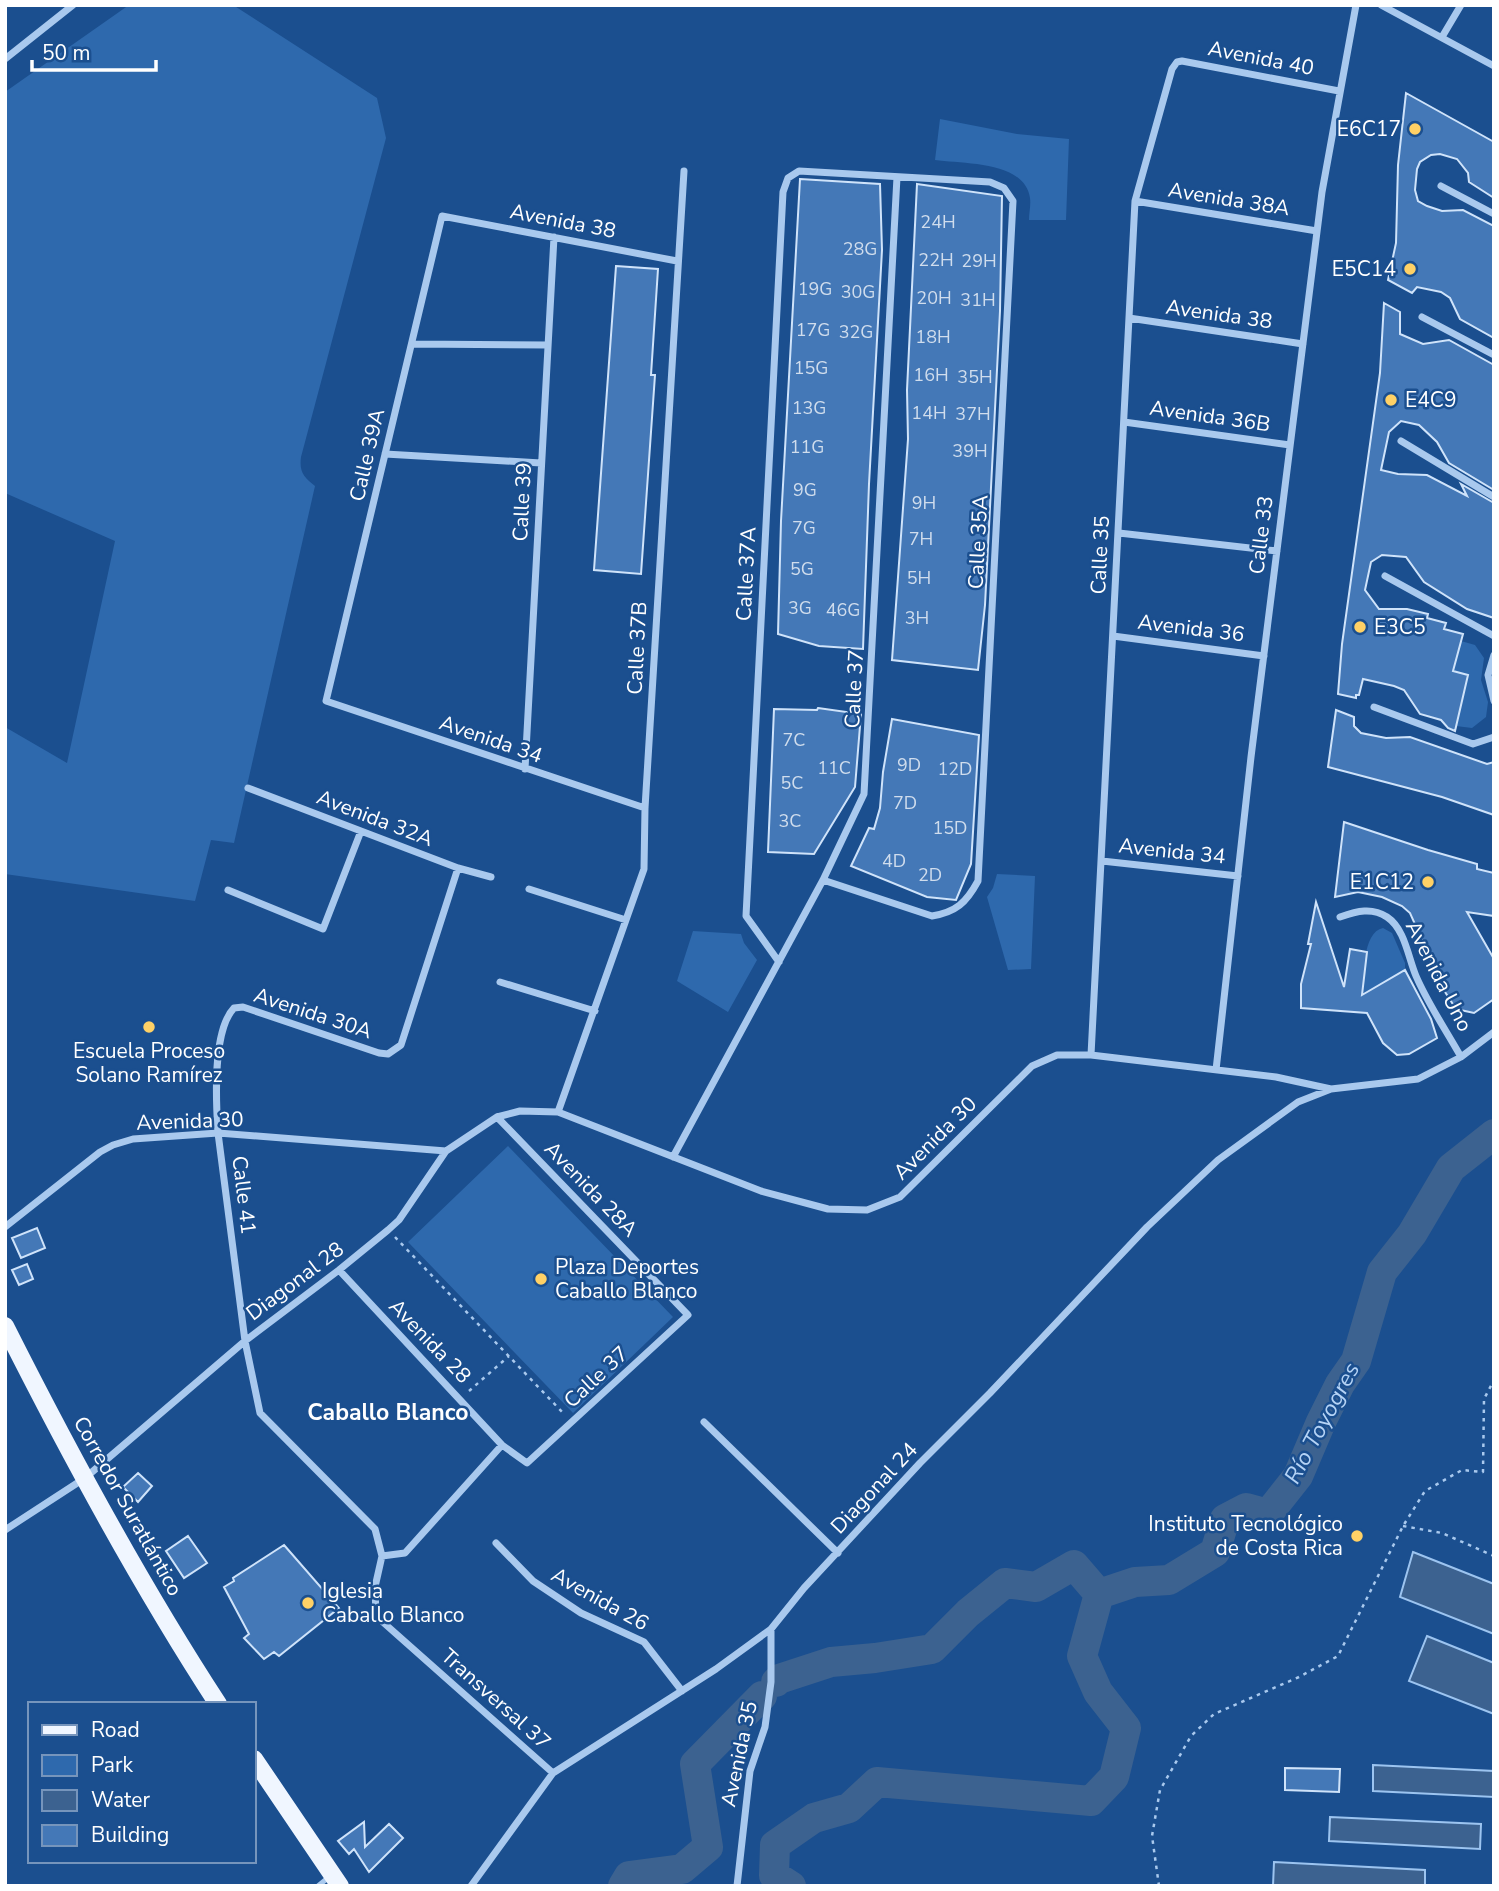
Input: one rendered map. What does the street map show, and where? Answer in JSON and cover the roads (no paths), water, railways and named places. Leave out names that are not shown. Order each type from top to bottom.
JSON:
[{"type":"main road","name":"Corredor Suratlántico","points":[[5,1326],[132,1563],[217,1702]]},
{"type":"main road","points":[[256,1762],[330,1882]]},
{"type":"street","points":[[5,59],[73,5]]},
{"type":"street","name":"Calle 33","points":[[1216,1070],[1317,230],[1356,5]]},
{"type":"street","points":[[1381,5],[1494,66]]},
{"type":"street","points":[[1442,37],[1461,5]]},
{"type":"street","name":"Avenida 40","points":[[1177,62],[1339,91]]},
{"type":"street","name":"Calle 35","points":[[1091,1055],[1135,201],[1172,69],[1177,62]]},
{"type":"street","name":"Calle 37B","points":[[558,1112],[644,869],[645,808],[684,171]]},
{"type":"street","name":"Calle 37A","points":[[779,962],[746,916],[783,192],[788,178],[799,171],[897,177]]},
{"type":"street","name":"Calle 35A","points":[[823,880],[932,916],[949,913],[968,898],[978,881],[1013,201],[1004,188],[990,182],[897,177]]},
{"type":"street","name":"Calle 37","points":[[673,1157],[861,805],[866,781],[897,177]]},
{"type":"street","points":[[1441,186],[1494,214]]},
{"type":"street","name":"Avenida 38A","points":[[1135,201],[1317,230]]},
{"type":"street","name":"Avenida 38","points":[[442,216],[677,261]]},
{"type":"street","name":"Calle 39A","points":[[327,701],[442,216]]},
{"type":"street","name":"Calle 39","points":[[524,769],[554,237]]},
{"type":"street","points":[[1422,317],[1494,355]]},
{"type":"street","name":"Avenida 38","points":[[1129,318],[1303,344]]},
{"type":"street","points":[[412,344],[548,345]]},
{"type":"street","name":"Avenida 36B","points":[[1124,422],[1290,445]]},
{"type":"street","points":[[1401,441],[1494,497]]},
{"type":"street","points":[[385,454],[541,463]]},
{"type":"street","points":[[1119,533],[1277,551]]},
{"type":"street","points":[[1385,576],[1494,636]]},
{"type":"street","name":"Avenida 36","points":[[1113,636],[1264,656]]},
{"type":"street","points":[[1494,655],[1488,675],[1494,701]]},
{"type":"street","name":"Avenida 34","points":[[327,701],[645,808]]},
{"type":"street","points":[[1374,707],[1473,744],[1494,737]]},
{"type":"street","name":"Avenida 32A","points":[[248,788],[458,868],[491,877]]},
{"type":"street","points":[[228,890],[323,929],[361,831]]},
{"type":"street","name":"Avenida 34","points":[[1102,861],[1238,876]]},
{"type":"street","name":"Avenida 30A","points":[[229,1013],[234,1008],[243,1007],[388,1054],[401,1045],[405,1036],[458,868]]},
{"type":"street","points":[[529,889],[626,920]]},
{"type":"street","name":"Avenida Uno","points":[[1340,917],[1358,911],[1378,912],[1390,919],[1399,930],[1416,976],[1461,1057]]},
{"type":"street","points":[[500,982],[595,1011]]},
{"type":"street","name":"Calle 41","points":[[229,1013],[217,1063],[218,1133],[245,1341]]},
{"type":"street","points":[[1331,1089],[1418,1079],[1461,1057],[1494,1032]]},
{"type":"street","name":"Avenida 30","points":[[520,1111],[558,1112],[761,1191],[828,1209],[867,1210],[900,1197],[1032,1066],[1057,1055],[1091,1055],[1276,1077],[1331,1089]]},
{"type":"street","name":"Diagonal 24","points":[[471,1886],[553,1773],[716,1670],[771,1629],[804,1588],[1147,1227],[1218,1160],[1298,1102],[1331,1089]]},
{"type":"street","name":"Diagonal 28","points":[[5,1530],[85,1478],[245,1341],[388,1230],[399,1220],[446,1151],[497,1117],[520,1111]]},
{"type":"street","name":"Avenida 28A","points":[[497,1117],[688,1315]]},
{"type":"street","name":"Avenida 30","points":[[5,1227],[100,1152],[113,1144],[133,1139],[218,1133],[446,1151]]},
{"type":"street","name":"Avenida 28","points":[[339,1270],[502,1444],[527,1463]]},
{"type":"street","name":"Calle 37","points":[[527,1463],[688,1315]]},
{"type":"street","points":[[245,1341],[260,1413],[375,1529],[382,1556],[405,1553],[502,1444]]},
{"type":"street","points":[[704,1422],[838,1553]]},
{"type":"street","name":"Avenida 26","points":[[496,1543],[533,1581],[581,1613],[644,1642],[682,1691]]},
{"type":"street","name":"Transversal 37","points":[[382,1556],[375,1587],[376,1616],[553,1773]]},
{"type":"street","name":"Avenida 35","points":[[737,1886],[750,1771],[765,1727],[771,1682],[771,1629]]},
{"type":"water","points":[[1413,1552],[1494,1584],[1494,1634],[1400,1597]]},
{"type":"water","points":[[1427,1636],[1494,1663],[1494,1714],[1409,1681]]},
{"type":"water","points":[[1373,1765],[1494,1771],[1494,1797],[1373,1791]]},
{"type":"water","points":[[1330,1817],[1481,1824],[1480,1849],[1329,1841]]},
{"type":"water","points":[[1274,1862],[1425,1870],[1425,1886],[1273,1886]]},
{"type":"waterway","name":"Río Toyogres","points":[[791,1886],[774,1875],[775,1845],[814,1818],[849,1808],[877,1782],[1091,1801],[1114,1777],[1126,1728],[1098,1692],[1082,1656],[1099,1594],[1135,1582],[1169,1580],[1215,1552],[1225,1519],[1246,1508],[1268,1514],[1298,1476],[1340,1384],[1356,1361],[1382,1272],[1412,1234],[1451,1168],[1494,1134]]},
{"type":"waterway","points":[[776,1682],[831,1662],[932,1649],[968,1613],[1005,1583],[1036,1587],[1074,1565],[1099,1594]]},
{"type":"waterway","points":[[623,1886],[629,1876],[682,1869],[708,1847],[695,1764],[762,1696]]},
{"type":"place","name":"E6C17","points":[[1415,129]]},
{"type":"place","name":"E5C14","points":[[1410,269]]},
{"type":"place","name":"E4C9","points":[[1391,400]]},
{"type":"place","name":"E3C5","points":[[1360,627]]},
{"type":"place","name":"E1C12","points":[[1428,882]]},
{"type":"place","name":"Escuela Proceso Solano Ramírez","points":[[149,1027]]},
{"type":"place","name":"Plaza Deportes Caballo Blanco","points":[[541,1279]]},
{"type":"place","name":"Instituto Tecnológico de Costa Rica","points":[[1357,1536]]},
{"type":"place","name":"Iglesia Caballo Blanco","points":[[308,1603]]},
{"type":"district","name":"Caballo Blanco","points":[[388,1412]]}]
